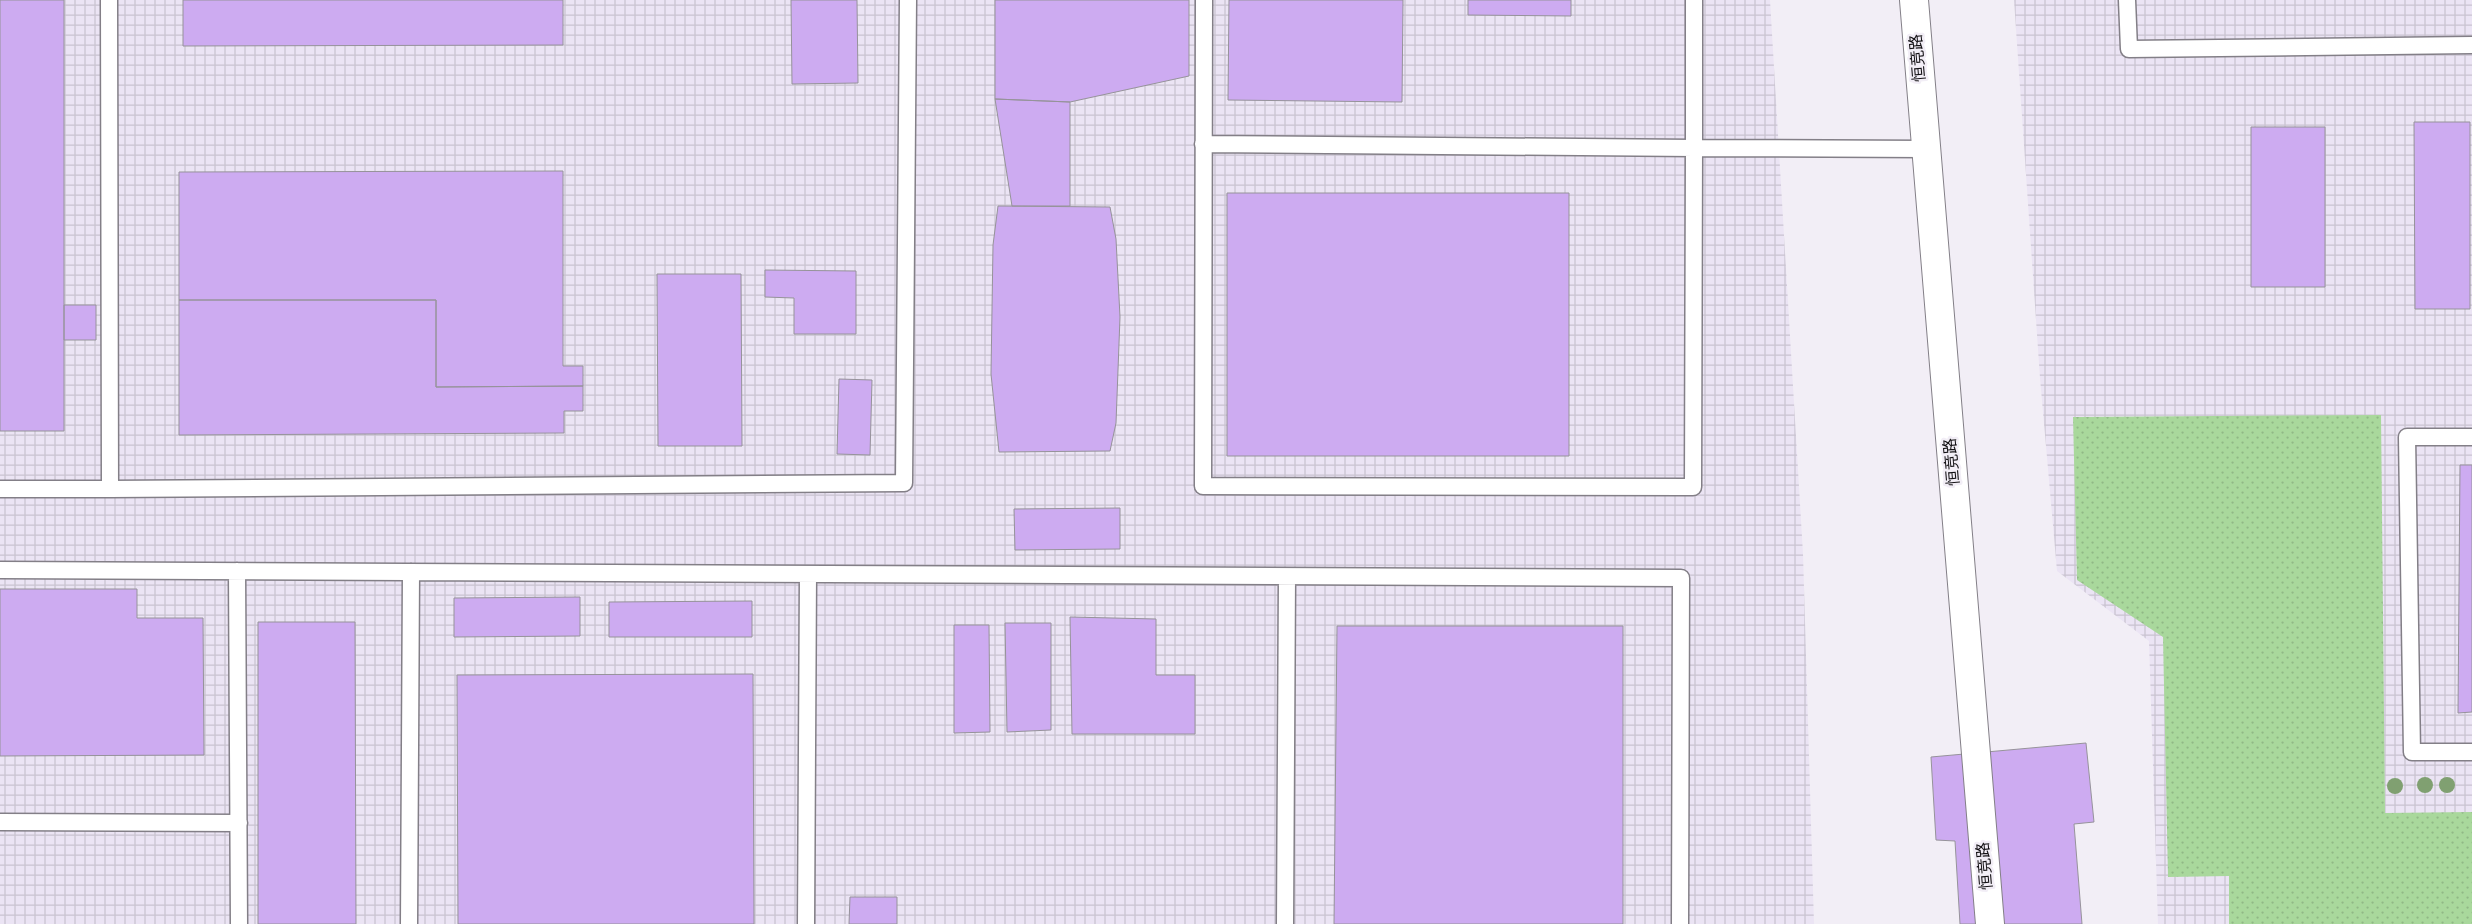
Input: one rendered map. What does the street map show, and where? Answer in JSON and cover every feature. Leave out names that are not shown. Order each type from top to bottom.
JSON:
[{"type":"street","name":"恒竞路","points":[[1914,0],[1990,924]]},
{"type":"lane","points":[[109,0],[110,489]]},
{"type":"lane","points":[[0,489],[904,483],[908,0]]},
{"type":"lane","points":[[1204,0],[1203,486],[1694,487],[1694,0]]},
{"type":"lane","points":[[2127,0],[2129,49],[2472,45]]},
{"type":"lane","points":[[1203,144],[1926,149]]},
{"type":"lane","points":[[2472,437],[2407,437],[2412,752],[2472,752]]},
{"type":"lane","points":[[0,570],[1681,578],[1680,924]]},
{"type":"lane","points":[[237,571],[239,924]]},
{"type":"lane","points":[[409,924],[411,572]]},
{"type":"lane","points":[[806,924],[808,574]]},
{"type":"lane","points":[[1285,924],[1287,576]]},
{"type":"lane","points":[[0,822],[239,823]]},
{"type":"shaded area","points":[[0,0],[1770,0],[1803,554],[1814,924],[0,924]]},
{"type":"shaded area","points":[[2014,0],[2472,0],[2472,924],[2158,924],[2149,641],[2057,571],[2040,378]]},
{"type":"green space","points":[[2381,415],[2385,813],[2472,812],[2472,924],[2229,924],[2229,876],[2168,877],[2163,637],[2077,580],[2073,417]]},
{"type":"building","points":[[0,0],[64,0],[64,431],[0,431]]},
{"type":"building","points":[[183,0],[563,0],[563,45],[183,46]]},
{"type":"building","points":[[791,0],[857,0],[858,83],[792,84]]},
{"type":"building","points":[[995,0],[1189,0],[1189,76],[1070,102],[995,99]]},
{"type":"building","points":[[1229,0],[1403,0],[1402,102],[1228,100]]},
{"type":"building","points":[[1468,0],[1571,0],[1571,16],[1468,15]]},
{"type":"building","points":[[995,99],[1070,102],[1070,206],[1012,206]]},
{"type":"building","points":[[2414,122],[2470,122],[2470,309],[2415,309]]},
{"type":"building","points":[[2251,127],[2325,127],[2325,287],[2251,287]]},
{"type":"building","points":[[563,171],[563,366],[583,366],[583,386],[436,387],[436,300],[179,300],[179,172]]},
{"type":"building","points":[[1227,193],[1569,193],[1569,456],[1227,456]]},
{"type":"building","points":[[998,206],[1110,207],[1116,239],[1120,317],[1116,423],[1110,451],[999,452],[991,374],[993,245]]},
{"type":"building","points":[[765,270],[856,271],[856,334],[794,334],[794,298],[765,297]]},
{"type":"building","points":[[657,274],[741,274],[742,446],[658,446]]},
{"type":"building","points":[[179,300],[436,300],[436,387],[583,386],[583,411],[564,411],[564,433],[179,435]]},
{"type":"building","points":[[64,305],[96,305],[96,340],[64,340]]},
{"type":"building","points":[[839,379],[872,380],[870,455],[837,454]]},
{"type":"building","points":[[2460,465],[2472,465],[2472,712],[2458,713]]},
{"type":"building","points":[[1120,508],[1120,549],[1015,550],[1014,509]]},
{"type":"building","points":[[0,589],[137,589],[137,618],[203,618],[204,755],[0,756]]},
{"type":"building","points":[[580,597],[580,636],[454,637],[454,598]]},
{"type":"building","points":[[752,601],[752,637],[609,637],[609,602]]},
{"type":"building","points":[[1070,617],[1156,619],[1156,675],[1195,675],[1195,734],[1072,734]]},
{"type":"building","points":[[258,622],[355,622],[356,924],[258,924]]},
{"type":"building","points":[[1005,623],[1051,623],[1051,730],[1007,732]]},
{"type":"building","points":[[954,625],[989,625],[990,732],[954,733]]},
{"type":"building","points":[[1337,626],[1623,626],[1623,924],[1334,924]]},
{"type":"building","points":[[753,674],[754,924],[458,924],[457,675]]},
{"type":"building","points":[[2086,743],[2094,822],[2074,824],[2082,924],[1960,924],[1955,841],[1936,840],[1931,757]]},
{"type":"building","points":[[850,897],[897,897],[897,924],[849,924]]}]
